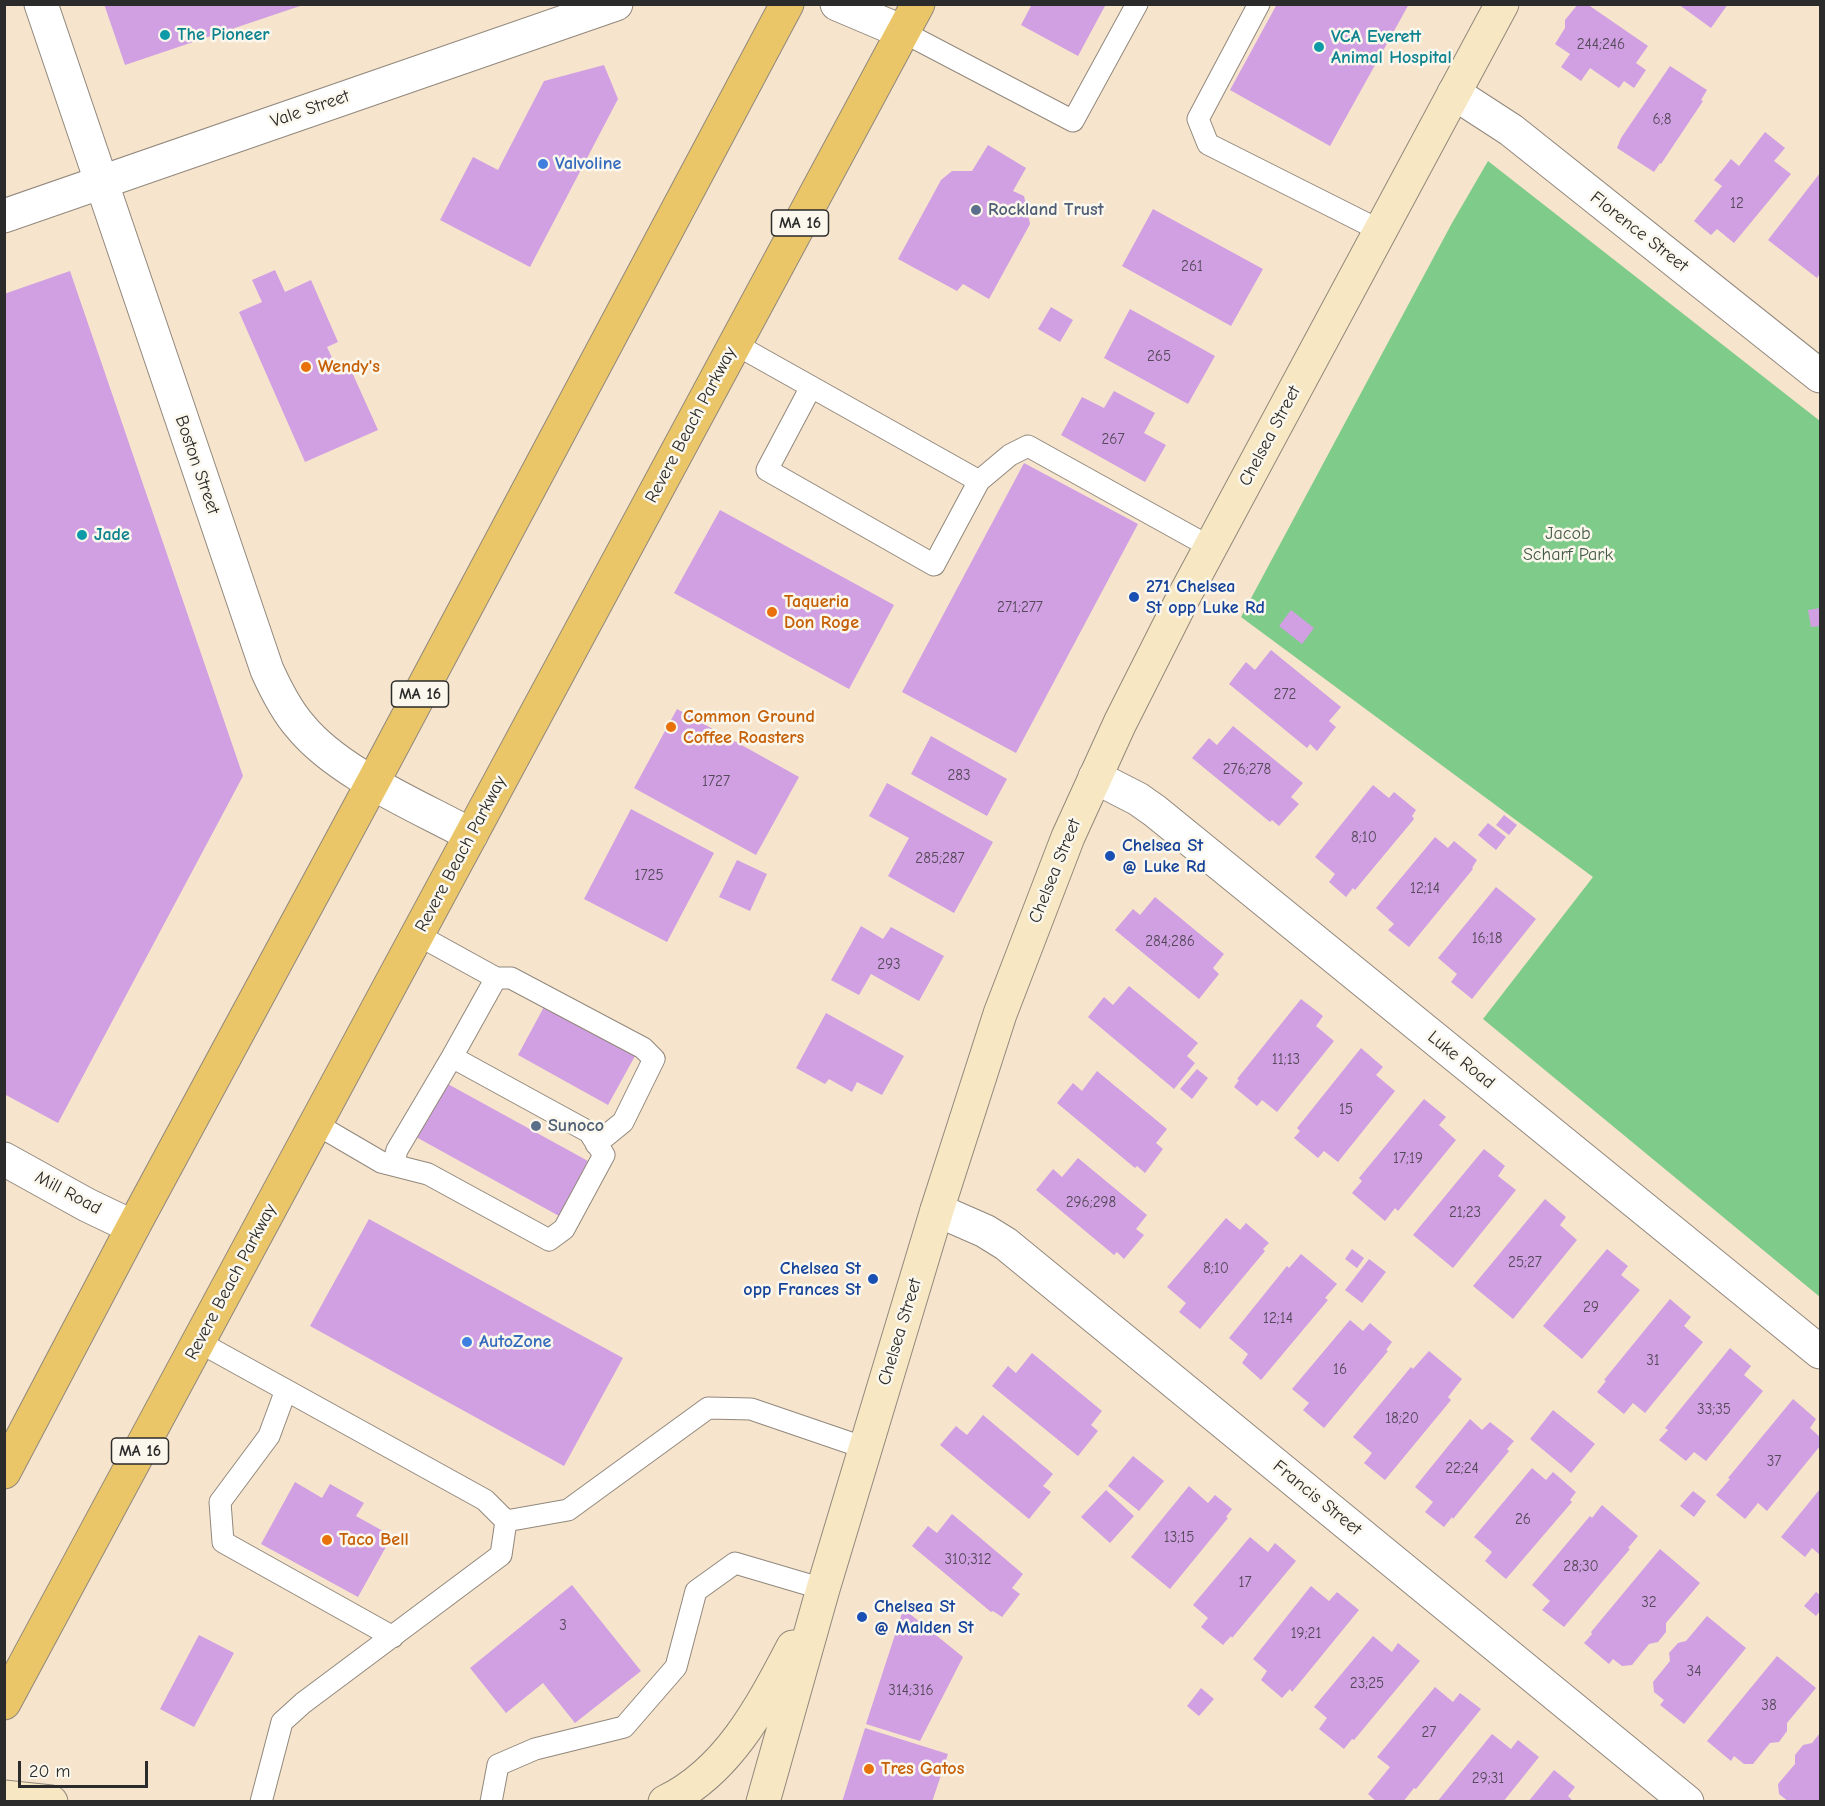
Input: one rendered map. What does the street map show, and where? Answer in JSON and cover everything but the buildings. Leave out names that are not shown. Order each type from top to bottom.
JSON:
[{"type":"highway","name":"MA 16","points":[[4,1472],[787,4]]},
{"type":"highway","name":"Revere Beach Parkway","points":[[4,1703],[910,18]]},
{"type":"main road","name":"Chelsea Street","points":[[763,1802],[823,1589],[937,1210],[1000,1014],[1046,893],[1120,723],[1210,547],[1502,4]]},
{"type":"main road","points":[[665,1802],[692,1785],[714,1766],[742,1734],[784,1663],[823,1589]]},
{"type":"main road","points":[[4,1797],[51,1802]]},
{"type":"street","name":"Boston Street","points":[[41,4],[267,670],[287,708],[307,734],[329,754],[373,782],[471,835]]},
{"type":"street","name":"Vale Street","points":[[4,216],[616,4]]},
{"type":"street","points":[[837,4],[910,18]]},
{"type":"street","name":"Florence Street","points":[[1454,93],[1511,130],[1821,376]]},
{"type":"street","name":"Luke Road","points":[[1095,777],[1129,793],[1155,811],[1821,1352]]},
{"type":"street","name":"Mill Road","points":[[4,1159],[87,1205],[133,1227]]},
{"type":"street","name":"Francis Street","points":[[937,1210],[985,1231],[1006,1244],[1687,1802]]},
{"type":"lane","points":[[910,18],[1073,121],[1137,4]]},
{"type":"lane","points":[[1259,4],[1198,119],[1208,144],[1381,231]]},
{"type":"lane","points":[[735,344],[980,481]]},
{"type":"lane","points":[[811,387],[767,470],[934,566],[980,481],[1010,455],[1028,447],[1210,547]]},
{"type":"lane","points":[[418,935],[496,978],[511,978],[643,1048],[654,1059],[623,1122],[597,1144]]},
{"type":"lane","points":[[393,1166],[397,1150],[496,978]]},
{"type":"lane","points":[[316,1124],[381,1162],[428,1174],[549,1240],[564,1229],[604,1155],[589,1132],[452,1057]]},
{"type":"lane","points":[[199,1342],[485,1500],[506,1521]]},
{"type":"lane","points":[[286,1390],[269,1436],[220,1502],[223,1542],[393,1636]]},
{"type":"lane","points":[[506,1521],[568,1510],[708,1408],[752,1409],[866,1448]]},
{"type":"lane","points":[[261,1802],[282,1722],[501,1555],[506,1521]]},
{"type":"lane","points":[[491,1802],[498,1765],[535,1749],[624,1727],[676,1667],[696,1591],[735,1563],[823,1589]]},
{"type":"green space","name":"Jacob Scharf Park","points":[[1488,161],[1820,421],[1820,1297],[1483,1019],[1593,877],[1241,617],[1452,223]]},
{"type":"place","name":"The Pioneer","points":[[165,35]]},
{"type":"place","name":"VCA Everett Animal Hospital","points":[[1319,47]]},
{"type":"place","name":"Valvoline","points":[[543,164]]},
{"type":"place","name":"Rockland Trust","points":[[976,210]]},
{"type":"place","name":"Wendy's","points":[[306,367]]},
{"type":"place","name":"Jade","points":[[82,535]]},
{"type":"place","name":"271 Chelsea St opp Luke Rd","points":[[1134,597]]},
{"type":"place","name":"Taqueria Don Roge","points":[[772,612]]},
{"type":"place","name":"Common Ground Coffee Roasters","points":[[671,727]]},
{"type":"place","name":"Chelsea St @ Luke Rd","points":[[1110,856]]},
{"type":"place","name":"Sunoco","points":[[536,1126]]},
{"type":"place","name":"Chelsea St opp Frances St","points":[[873,1279]]},
{"type":"place","name":"AutoZone","points":[[467,1342]]},
{"type":"place","name":"Taco Bell","points":[[327,1540]]},
{"type":"place","name":"Chelsea St @ Malden St","points":[[862,1617]]},
{"type":"place","name":"Tres Gatos","points":[[869,1769]]}]
